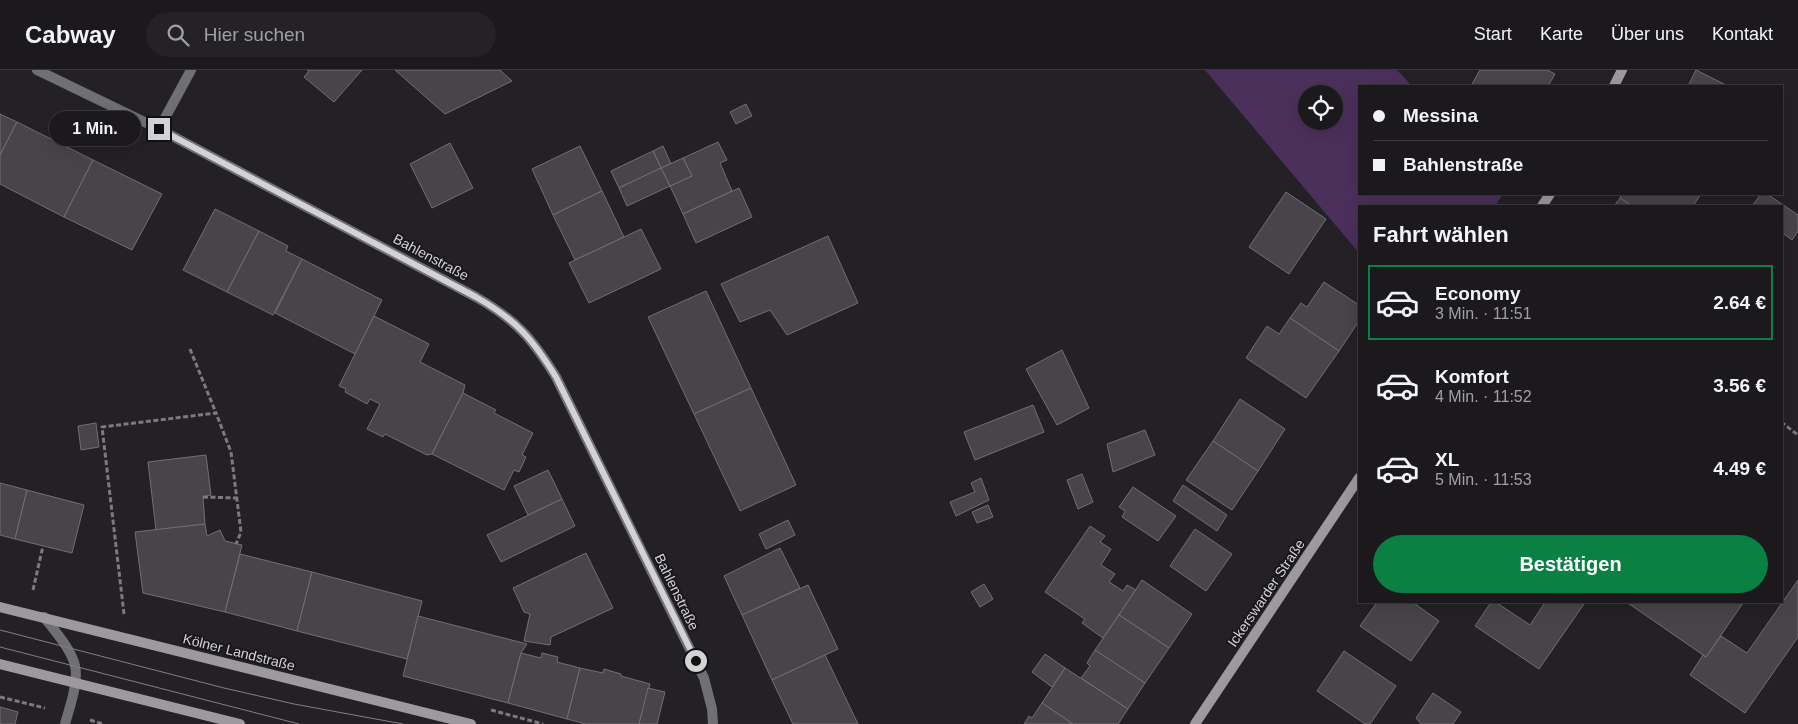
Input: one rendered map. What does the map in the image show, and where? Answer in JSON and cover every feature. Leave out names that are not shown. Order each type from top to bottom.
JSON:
[{"type":"main road","points":[[1614,85],[1622,70]]},
{"type":"main road","name":"Ickerswarder Straße","points":[[1195,724],[1358,480]]},
{"type":"main road","name":"Kölner Landstraße","points":[[0,607],[471,724]]},
{"type":"main road","points":[[0,664],[240,724]]},
{"type":"street","name":"Bahlenstraße","points":[[37,70],[159,129],[476,297],[498,309],[519,326],[541,352],[556,377],[704,678],[712,709],[713,724]]},
{"type":"street","points":[[159,129],[191,70]]},
{"type":"street","points":[[44,617],[66,647],[76,666],[75,683],[65,724]]},
{"type":"path","points":[[190,349],[231,452],[241,532],[236,544]]},
{"type":"path","points":[[122,637],[124,614],[102,427],[216,413]]},
{"type":"path","points":[[1783,424],[1798,435]]},
{"type":"path","points":[[202,498],[237,498]]},
{"type":"path","points":[[33,590],[43,546]]},
{"type":"path","points":[[0,697],[49,710]]},
{"type":"shaded area","points":[[1205,70],[1397,70],[1411,85],[1358,85],[1358,195],[1502,195],[1496,205],[1358,205],[1358,252]]},
{"type":"building","points":[[307,70],[362,70],[334,102],[304,77],[309,71]]},
{"type":"building","points":[[395,70],[500,70],[512,81],[445,114]]},
{"type":"building","points":[[1480,70],[1547,70],[1555,74],[1549,85],[1472,85]]},
{"type":"building","points":[[1696,70],[1726,85],[1688,85]]},
{"type":"building","points":[[746,104],[752,116],[736,124],[730,112]]},
{"type":"building","points":[[0,114],[17,122],[0,155]]},
{"type":"building","points":[[17,122],[93,160],[64,217],[0,184],[0,155]]},
{"type":"building","points":[[718,142],[727,160],[720,163],[732,191],[683,214],[670,186],[692,176],[683,158]]},
{"type":"building","points":[[450,143],[473,188],[432,208],[410,164]]},
{"type":"building","points":[[580,146],[602,191],[553,215],[532,169]]},
{"type":"building","points":[[663,146],[671,164],[661,168],[653,151]]},
{"type":"building","points":[[653,151],[661,168],[619,188],[611,171]]},
{"type":"building","points":[[683,158],[692,176],[670,186],[661,168]]},
{"type":"building","points":[[93,160],[162,194],[132,250],[64,217]]},
{"type":"building","points":[[661,168],[670,186],[627,206],[619,188]]},
{"type":"building","points":[[739,188],[752,217],[696,243],[683,214]]},
{"type":"building","points":[[602,191],[624,237],[575,260],[553,215]]},
{"type":"building","points":[[1286,192],[1326,219],[1289,274],[1249,247]]},
{"type":"building","points":[[1622,195],[1700,195],[1694,205],[1630,205],[1620,198]]},
{"type":"building","points":[[1760,195],[1768,195],[1798,215],[1798,231],[1792,240],[1783,233],[1783,205],[1753,205]]},
{"type":"building","points":[[1620,198],[1630,205],[1615,205]]},
{"type":"building","points":[[215,209],[259,231],[227,292],[183,270]]},
{"type":"building","points":[[641,229],[661,269],[589,303],[569,263]]},
{"type":"building","points":[[259,231],[288,246],[286,251],[302,259],[273,315],[227,292]]},
{"type":"building","points":[[828,236],[858,303],[787,335],[770,310],[740,322],[721,284]]},
{"type":"building","points":[[302,259],[382,300],[355,354],[275,313]]},
{"type":"building","points":[[1324,282],[1358,304],[1358,322],[1339,351],[1290,318],[1301,303],[1307,307]]},
{"type":"building","points":[[706,291],[751,388],[694,414],[648,317]]},
{"type":"building","points":[[374,316],[429,344],[420,362],[465,385],[463,393],[432,454],[427,455],[385,434],[383,437],[367,429],[380,404],[370,399],[367,404],[345,392],[346,389],[339,386]]},
{"type":"building","points":[[1290,318],[1339,351],[1306,398],[1246,358],[1267,326],[1279,334]]},
{"type":"building","points":[[1062,350],[1089,408],[1057,425],[1026,369]]},
{"type":"building","points":[[751,388],[796,485],[740,511],[694,414]]},
{"type":"building","points":[[463,393],[496,410],[494,413],[533,433],[522,455],[526,457],[519,472],[514,470],[504,490],[432,454]]},
{"type":"building","points":[[1240,399],[1285,429],[1258,471],[1213,441]]},
{"type":"building","points":[[1033,405],[1044,432],[975,460],[964,432]]},
{"type":"building","points":[[96,423],[99,447],[81,450],[78,426]]},
{"type":"building","points":[[1145,430],[1155,455],[1113,472],[1107,444]]},
{"type":"building","points":[[1213,441],[1258,471],[1232,510],[1186,480]]},
{"type":"building","points":[[206,455],[211,495],[203,497],[205,524],[156,530],[148,462]]},
{"type":"building","points":[[548,470],[562,499],[528,515],[514,486]]},
{"type":"building","points":[[1082,474],[1093,502],[1078,509],[1067,480]]},
{"type":"building","points":[[981,478],[989,500],[956,516],[950,502],[975,492],[971,483]]},
{"type":"building","points":[[0,483],[27,490],[15,539],[0,535]]},
{"type":"building","points":[[1183,485],[1227,515],[1217,531],[1173,501]]},
{"type":"building","points":[[1133,487],[1176,516],[1158,541],[1122,517],[1125,511],[1119,507]]},
{"type":"building","points":[[27,490],[84,505],[72,553],[15,539]]},
{"type":"building","points":[[562,499],[575,526],[501,562],[487,535]]},
{"type":"building","points":[[988,505],[993,517],[977,523],[972,512]]},
{"type":"building","points":[[788,520],[795,535],[766,549],[759,534]]},
{"type":"building","points":[[205,524],[207,536],[220,530],[225,541],[242,545],[225,612],[143,593],[135,532]]},
{"type":"building","points":[[1090,526],[1105,536],[1100,542],[1111,549],[1101,565],[1115,574],[1109,582],[1123,591],[1127,585],[1136,590],[1103,638],[1082,623],[1085,619],[1045,592]]},
{"type":"building","points":[[1195,529],[1232,554],[1206,591],[1170,566]]},
{"type":"building","points":[[780,548],[800,588],[742,615],[724,576]]},
{"type":"building","points":[[586,553],[613,608],[551,637],[550,645],[524,641],[530,614],[524,612],[513,588]]},
{"type":"building","points":[[240,554],[312,572],[297,631],[225,612]]},
{"type":"building","points":[[312,572],[422,601],[407,659],[297,631]]},
{"type":"building","points":[[1142,580],[1192,614],[1169,648],[1119,615]]},
{"type":"building","points":[[1798,580],[1798,637],[1745,713],[1690,675],[1703,655],[1706,657],[1721,636],[1747,653]]},
{"type":"building","points":[[984,584],[993,599],[980,607],[971,592]]},
{"type":"building","points":[[808,585],[838,649],[772,680],[742,615]]},
{"type":"building","points":[[1377,603],[1414,603],[1439,621],[1411,661],[1360,626]]},
{"type":"building","points":[[1491,603],[1497,603],[1530,625],[1545,603],[1584,604],[1539,669],[1475,626]]},
{"type":"building","points":[[1628,603],[1743,603],[1706,657]]},
{"type":"building","points":[[1119,615],[1169,648],[1145,683],[1095,650]]},
{"type":"building","points":[[418,616],[527,644],[521,653],[508,703],[403,676]]},
{"type":"building","points":[[1095,650],[1145,683],[1128,709],[1081,678],[1090,666],[1087,663]]},
{"type":"building","points":[[1344,651],[1396,686],[1370,724],[1365,724],[1317,691]]},
{"type":"building","points":[[521,653],[541,658],[542,653],[558,657],[557,662],[580,668],[567,719],[508,703]]},
{"type":"building","points":[[1045,654],[1065,668],[1052,687],[1032,672]]},
{"type":"building","points":[[825,655],[858,724],[793,724],[772,680]]},
{"type":"building","points":[[580,668],[603,673],[604,669],[650,684],[639,724],[586,724],[567,719]]},
{"type":"building","points":[[1065,668],[1128,709],[1118,724],[1073,724],[1042,703]]},
{"type":"building","points":[[648,688],[665,692],[657,724],[639,724]]},
{"type":"building","points":[[1433,693],[1461,712],[1453,724],[1421,724],[1416,718]]},
{"type":"building","points":[[1042,703],[1073,724],[1024,724],[1029,716],[1032,718]]},
{"type":"building","points":[[0,707],[18,712],[15,724],[0,724]]},
{"type":"tram line","points":[[0,630],[224,688],[294,704],[403,724]]},
{"type":"tram line","points":[[0,647],[299,724]]},
{"type":"route","points":[[159,129],[498,309],[519,326],[541,352],[556,377],[696,661]]}]
